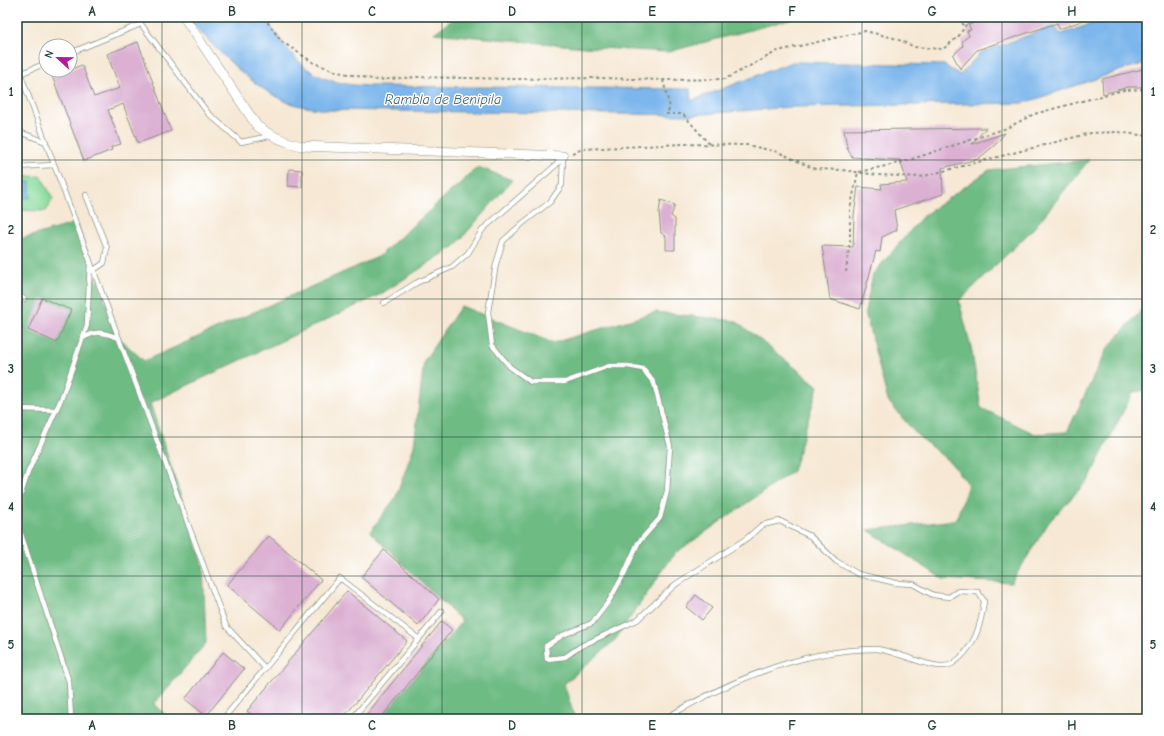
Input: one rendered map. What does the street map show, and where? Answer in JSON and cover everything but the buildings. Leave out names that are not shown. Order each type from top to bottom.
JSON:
[{"type":"street","points":[[184,17],[257,126],[270,136],[287,143],[300,146],[563,156]]},
{"type":"lane","points":[[78,50],[141,24],[208,113],[242,142],[270,136]]},
{"type":"lane","points":[[17,65],[226,626],[265,668]]},
{"type":"lane","points":[[20,74],[38,66]]},
{"type":"lane","points":[[17,131],[46,142]]},
{"type":"lane","points":[[384,303],[416,283],[452,267],[468,253],[484,229],[556,165],[563,156]]},
{"type":"lane","points":[[563,156],[562,185],[550,202],[503,241],[496,264],[488,312],[492,345],[510,367],[531,382],[565,382],[609,366],[628,366],[643,369],[654,383],[670,446],[667,492],[660,518],[638,543],[624,574],[609,601],[592,623],[563,635],[546,646],[547,659],[565,657],[581,646],[638,620],[676,584],[746,539],[762,525],[780,521],[810,536],[836,562],[858,574],[896,583],[912,584],[933,595],[949,597],[958,591],[978,592],[984,602],[977,635],[969,648],[951,664],[935,665],[878,649],[854,649],[793,662],[719,688],[664,719]]},
{"type":"lane","points":[[17,167],[54,165]]},
{"type":"lane","points":[[86,195],[107,248],[104,263],[94,270]]},
{"type":"lane","points":[[71,719],[69,682],[20,531],[20,497],[28,472],[57,410],[87,325],[90,260]]},
{"type":"lane","points":[[17,295],[24,299]]},
{"type":"lane","points":[[82,339],[91,333],[103,333],[119,338]]},
{"type":"lane","points":[[17,409],[57,410]]},
{"type":"lane","points":[[223,719],[340,578],[419,639]]},
{"type":"lane","points":[[352,719],[442,611]]},
{"type":"path","points":[[264,17],[281,41],[314,63],[338,72],[377,80],[416,77],[514,79],[601,78],[663,80],[724,79],[778,51],[865,31],[894,38],[915,47],[943,49],[958,37],[966,25],[992,17]]},
{"type":"path","points":[[960,17],[964,28]]},
{"type":"path","points":[[663,80],[670,108],[666,114],[683,114],[709,144]]},
{"type":"path","points":[[858,172],[903,162],[1007,128],[1034,114],[1124,90],[1147,89]]},
{"type":"path","points":[[563,156],[583,149],[682,144],[747,146],[778,152],[815,170],[920,177],[1091,133],[1118,132],[1147,136]]},
{"type":"path","points":[[846,272],[850,240],[850,210],[858,172]]},
{"type":"green space","points":[[456,17],[799,17],[668,52],[584,47],[434,33]]},
{"type":"green space","points":[[1089,160],[1033,229],[959,301],[971,347],[981,408],[1035,434],[1067,432],[1107,349],[1147,304],[1147,390],[1133,392],[1089,479],[1049,522],[1011,583],[943,579],[868,530],[956,520],[968,485],[951,463],[917,435],[888,401],[865,312],[873,274],[923,216],[989,170]]},
{"type":"green space","points":[[478,167],[512,180],[455,246],[381,294],[150,403],[203,564],[206,643],[154,704],[170,719],[17,719],[17,240],[76,223],[119,338],[144,361],[378,257]]},
{"type":"green space","points":[[41,176],[53,199],[46,211],[17,210],[17,177]]},
{"type":"green space","points":[[461,306],[553,343],[656,312],[736,321],[818,386],[793,471],[674,554],[615,640],[564,684],[575,719],[379,719],[462,621],[370,532],[396,497],[414,446],[424,361]]},
{"type":"water","name":"Rambla de Benipila","points":[[186,17],[264,17],[295,58],[305,67],[317,75],[330,80],[347,84],[367,86],[690,89],[691,101],[792,62],[944,65],[960,75],[980,53],[1054,26],[1061,34],[1112,17],[1147,17],[1147,63],[1024,103],[791,107],[690,115],[327,110],[292,104],[272,94],[245,75]]},
{"type":"water","points":[[17,182],[30,182],[30,198],[17,198]]}]
